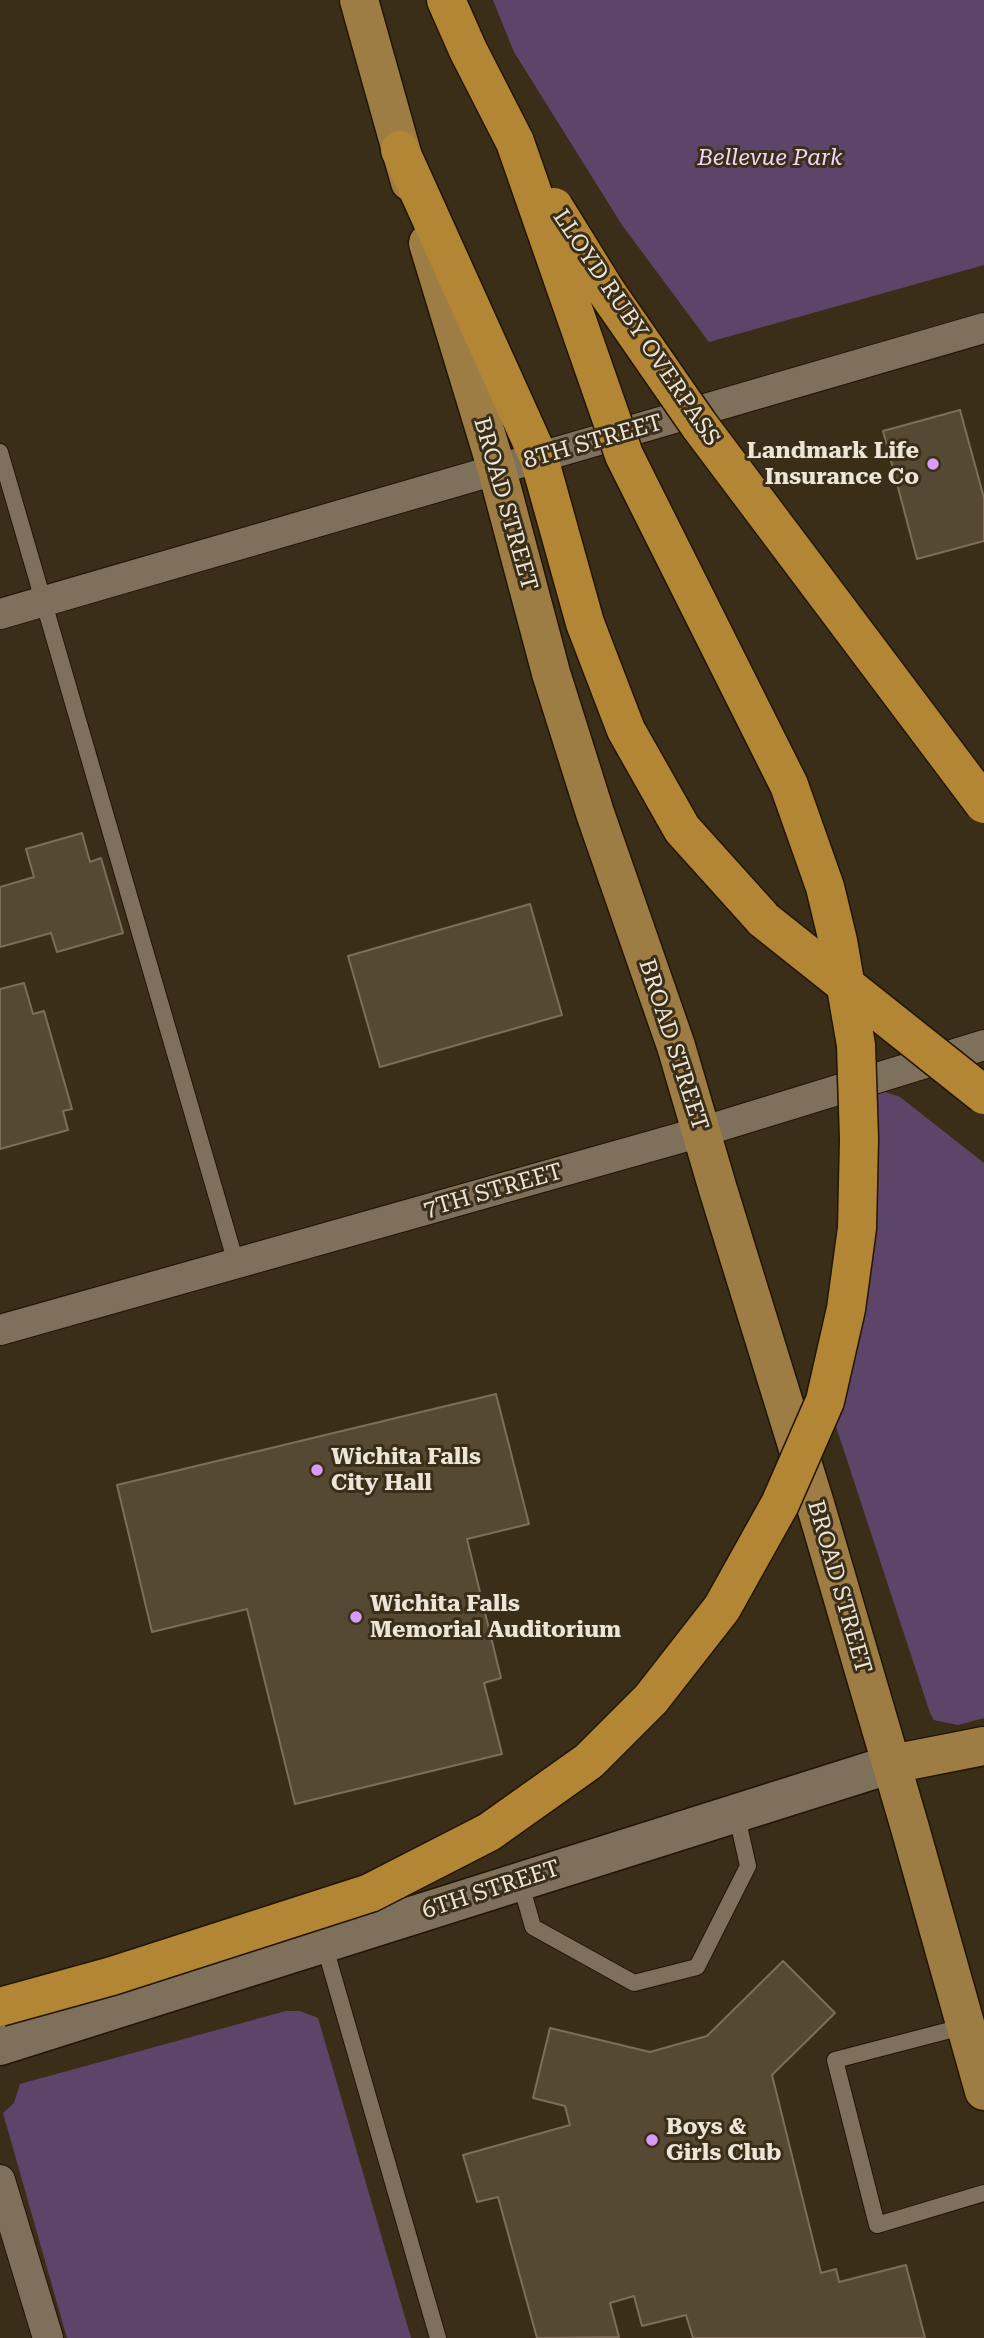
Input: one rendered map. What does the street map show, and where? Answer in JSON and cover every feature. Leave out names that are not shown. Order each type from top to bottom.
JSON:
[{"type":"highway","name":"LLOYD RUBY OVERPASS","points":[[446,0],[515,142],[606,291],[699,425],[984,804]]},
{"type":"highway","points":[[0,2007],[112,1976],[370,1893],[489,1832],[589,1761],[651,1699],[722,1608],[780,1504],[825,1401],[846,1309],[857,1228],[859,1139],[856,1045],[838,941],[825,887],[789,785],[624,455],[515,142]]},
{"type":"highway","points":[[400,149],[539,458],[585,623],[626,730],[682,829],[764,920],[984,1095]]},
{"type":"main road","name":"BROAD STREET","points":[[359,0],[400,149],[497,470],[551,673],[595,813],[676,1046],[816,1507],[984,2091]]},
{"type":"main road","name":"6TH STREET","points":[[0,2046],[891,1764],[984,1746]]},
{"type":"street","name":"8TH STREET","points":[[0,614],[984,328]]},
{"type":"street","name":"7TH STREET","points":[[0,1330],[701,1132],[984,1045]]},
{"type":"street","points":[[0,2180],[48,2338]]},
{"type":"lane","points":[[0,452],[236,1263]]},
{"type":"lane","points":[[520,1881],[533,1927],[634,1983],[696,1967],[748,1866],[736,1812]]},
{"type":"lane","points":[[324,1943],[438,2338]]},
{"type":"lane","points":[[966,2026],[835,2060],[877,2225],[984,2193]]},
{"type":"green space","name":"Bellevue Park","points":[[493,0],[984,0],[984,265],[709,342],[622,225],[514,52]]},
{"type":"green space","points":[[880,1090],[900,1097],[984,1163],[984,1718],[958,1725],[934,1720],[930,1713],[831,1411],[867,1092]]},
{"type":"green space","points":[[286,2011],[300,2011],[318,2018],[411,2338],[67,2338],[3,2113],[14,2103],[20,2084]]},
{"type":"building","name":"Landmark Life Insurance Co","points":[[960,410],[984,498],[984,541],[917,559],[883,431]]},
{"type":"building","points":[[82,833],[90,862],[101,858],[123,933],[57,952],[51,933],[0,947],[0,887],[34,877],[26,849]]},
{"type":"building","points":[[530,904],[562,1015],[380,1067],[348,956]]},
{"type":"building","points":[[24,983],[33,1014],[44,1011],[72,1109],[63,1111],[68,1130],[0,1149],[0,989]]},
{"type":"building","points":[[496,1394],[529,1524],[467,1539],[501,1678],[484,1683],[502,1754],[295,1804],[247,1609],[152,1632],[117,1485]]},
{"type":"building","name":"Boys & Girls Club","points":[[783,1961],[835,2013],[772,2075],[821,2273],[836,2269],[839,2282],[906,2265],[925,2338],[693,2338],[686,2315],[642,2326],[634,2296],[610,2303],[619,2337],[537,2338],[498,2197],[477,2202],[463,2155],[570,2125],[565,2106],[533,2098],[550,2028],[650,2052],[707,2036]]},
{"type":"place","name":"Landmark Life Insurance Co","points":[[933,464]]},
{"type":"place","name":"Wichita Falls City Hall","points":[[317,1470]]},
{"type":"place","name":"Wichita Falls Memorial Auditorium","points":[[356,1617]]},
{"type":"place","name":"Boys & Girls Club","points":[[652,2140]]}]
